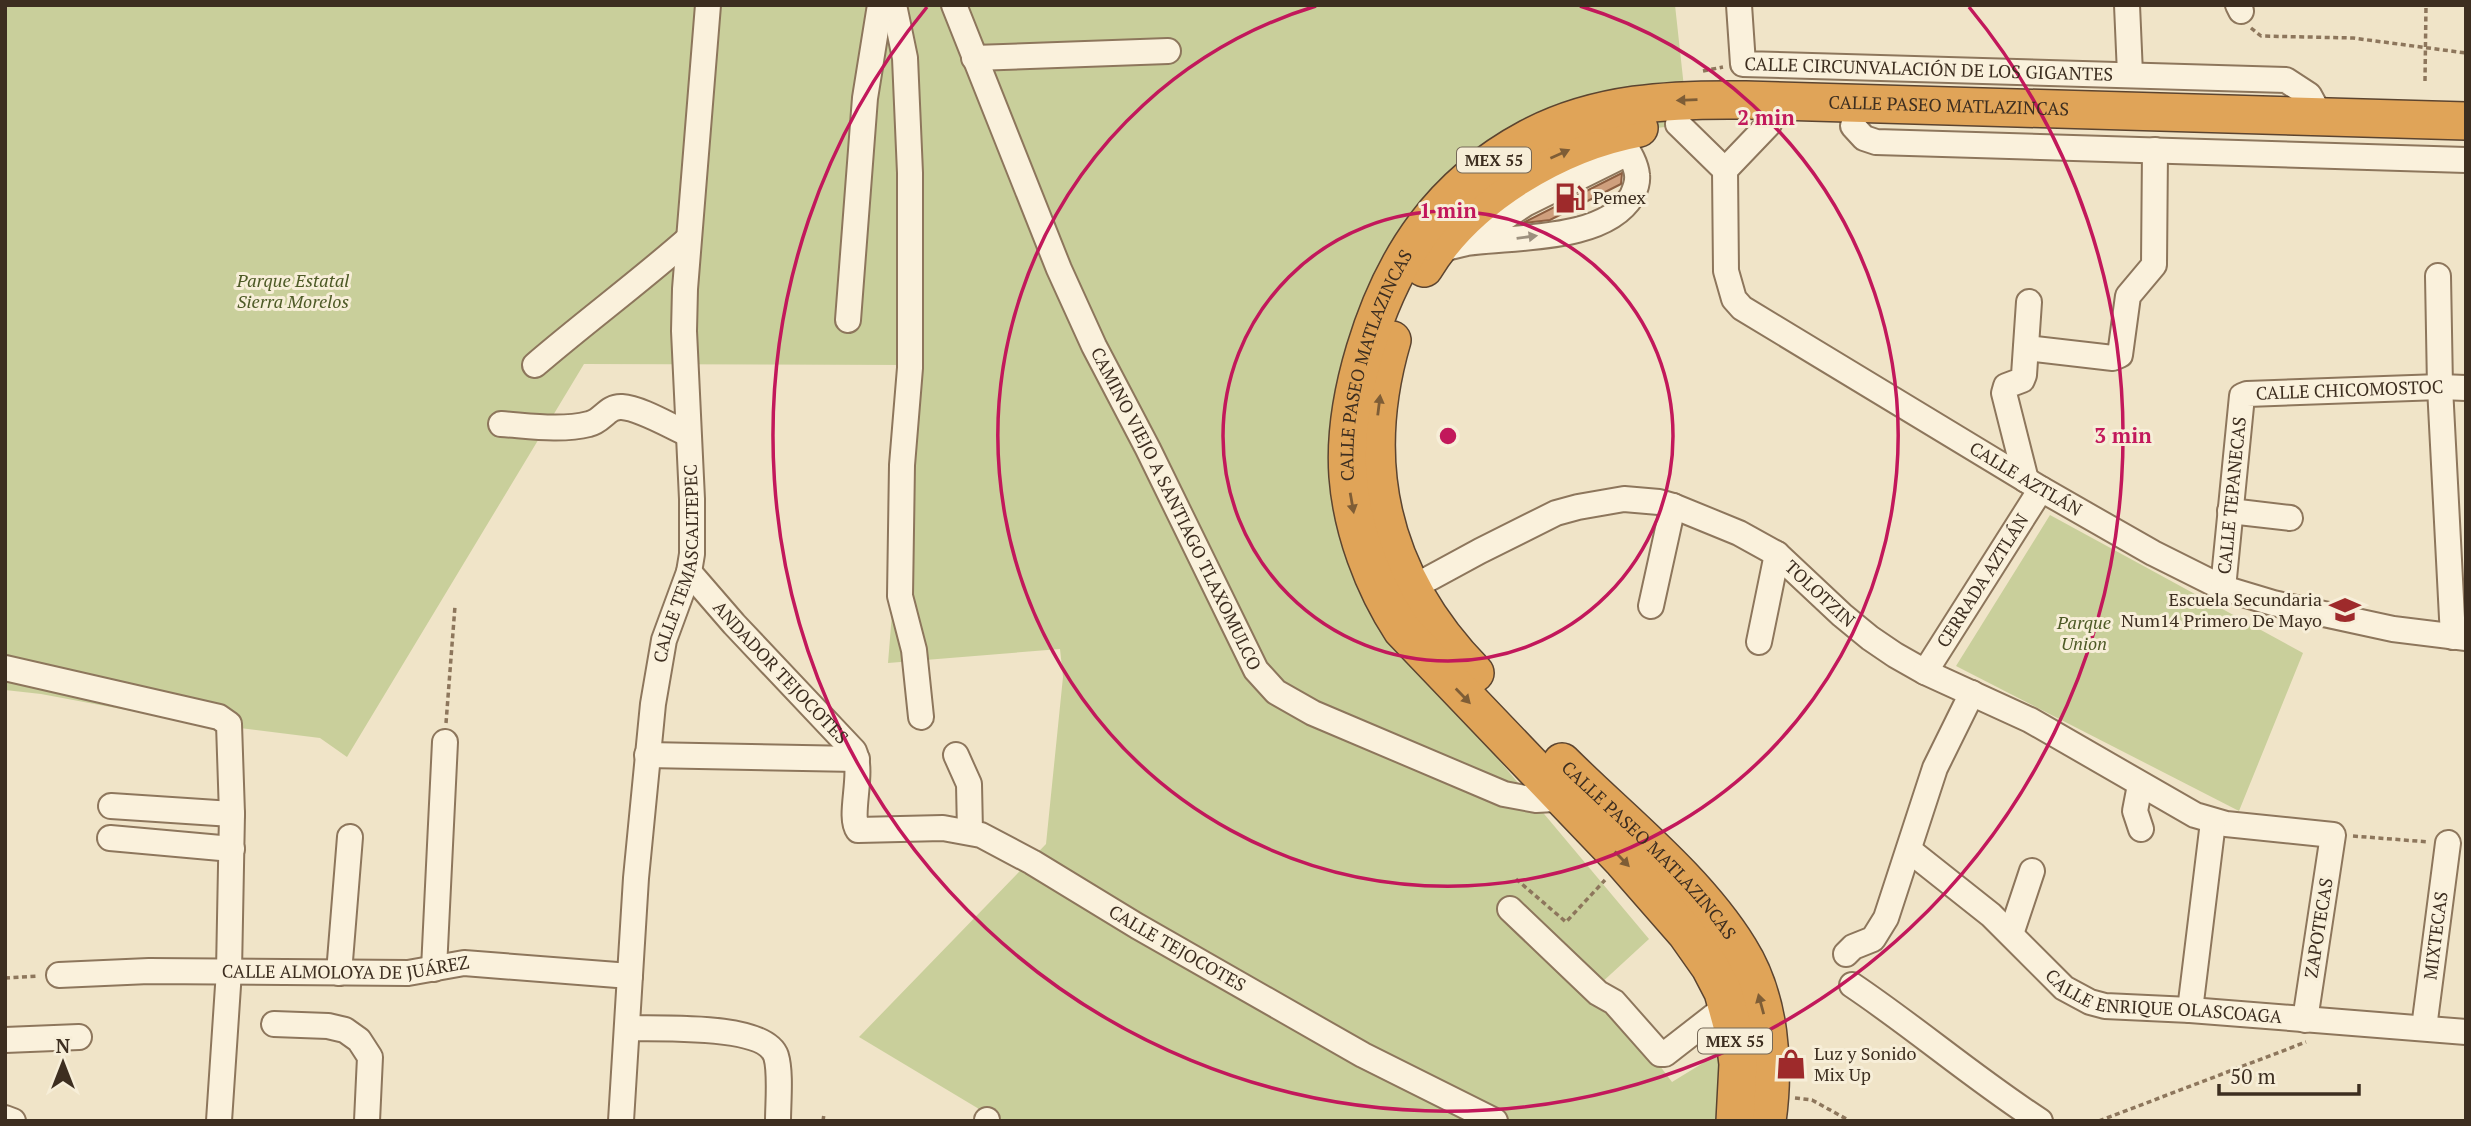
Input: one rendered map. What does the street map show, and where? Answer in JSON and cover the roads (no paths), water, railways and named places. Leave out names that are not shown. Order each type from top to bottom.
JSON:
[{"type":"highway","name":"CALLE PASEO MATLAZINCAS","points":[[1767,1121],[1769,1070],[1766,1021],[1741,951],[1690,886],[1579,797],[1402,630],[1382,596],[1355,519],[1348,474],[1354,392],[1369,335],[1384,296],[1405,254],[1449,198],[1488,165],[1531,137],[1583,116],[1651,102],[1688,99],[2466,121]]},
{"type":"highway","name":"CALLE PASEO MATLAZINCAS","points":[[1735,1121],[1738,1064],[1734,1032],[1728,1005],[1710,967],[1686,933],[1623,861],[1579,797],[1440,635],[1410,589],[1391,543],[1377,475],[1377,424],[1383,378],[1394,334],[1413,287],[1451,247],[1485,201],[1507,184],[1557,154],[1623,143],[1678,124],[1853,126],[2466,143]]},
{"type":"street","name":"CALLE TEMASCALTEPEC","points":[[621,1121],[647,755],[656,681],[664,640],[689,572],[693,539],[684,331],[688,239],[701,117],[708,5]]},
{"type":"street","points":[[848,320],[865,98],[880,5]]},
{"type":"street","points":[[894,5],[905,58],[910,173],[910,368],[902,465],[900,603],[914,650],[921,717]]},
{"type":"street","name":"CAMINO VIEJO A SANTIAGO TLAXOMULCO","points":[[954,5],[1043,232],[1094,346],[1148,449],[1256,670],[1265,682],[1276,692],[1313,713],[1504,794],[1536,800],[1579,797]]},
{"type":"street","name":"CALLE CIRCUNVALACIÓN DE LOS GIGANTES","points":[[1739,5],[1743,64],[2286,80],[2309,95],[2321,117]]},
{"type":"street","points":[[2127,5],[2130,74]]},
{"type":"street","points":[[974,58],[1168,51]]},
{"type":"street","points":[[1974,70],[2002,107]]},
{"type":"street","points":[[1678,124],[1726,170],[1769,124]]},
{"type":"street","points":[[1853,126],[1864,138],[1876,142],[2466,160]]},
{"type":"street","points":[[1451,247],[1551,234],[1593,225],[1607,219],[1627,203],[1636,189],[1637,172],[1623,143]]},
{"type":"street","points":[[2026,348],[2113,358],[2120,355],[2128,296],[2137,282],[2152,270],[2154,265],[2155,150]]},
{"type":"street","name":"CALLE AZTLÁN","points":[[1726,170],[1726,271],[1734,299],[1742,308],[2033,484],[2153,553],[2223,588],[2273,603],[2392,629],[2459,638]]},
{"type":"street","points":[[535,365],[582,324],[632,288],[688,239]]},
{"type":"street","points":[[2438,276],[2440,387],[2459,638]]},
{"type":"street","points":[[2029,302],[2024,375],[2020,381],[2006,387],[2004,393],[2033,484]]},
{"type":"street","name":"CALLE CHICOMOSTOC","points":[[2241,403],[2242,397],[2247,394],[2466,388]]},
{"type":"street","name":"CALLE TEPANECAS","points":[[2223,588],[2241,403]]},
{"type":"street","points":[[502,424],[550,427],[583,425],[596,422],[612,409],[622,407],[688,434]]},
{"type":"street","name":"CERRADA AZTLÁN","points":[[1925,671],[2033,484]]},
{"type":"street","name":"TOLOTZIN","points":[[1410,589],[1556,513],[1624,499],[1673,506],[1739,533],[1777,554],[1870,638],[1925,671],[2030,720],[2195,815],[2213,822],[2333,835]]},
{"type":"street","points":[[1651,606],[1673,506]]},
{"type":"street","points":[[2230,511],[2290,518]]},
{"type":"street","points":[[1759,642],[1777,554]]},
{"type":"street","name":"ANDADOR TEJOCOTES","points":[[689,572],[734,624],[849,744],[857,759],[854,822]]},
{"type":"street","points":[[5,668],[219,717],[228,722],[232,849],[229,971],[219,1121]]},
{"type":"street","points":[[1846,954],[1853,947],[1877,936],[1886,918],[1935,768],[1972,693]]},
{"type":"street","points":[[434,969],[445,742]]},
{"type":"street","points":[[647,755],[857,759]]},
{"type":"street","points":[[956,755],[969,784],[970,832]]},
{"type":"street","points":[[2140,785],[2135,811],[2141,829]]},
{"type":"street","points":[[111,806],[232,814]]},
{"type":"street","name":"CALLE TEJOCOTES","points":[[854,822],[855,829],[860,831],[943,828],[970,832],[996,842],[1148,933],[1363,1055],[1495,1121]]},
{"type":"street","points":[[2190,1010],[2213,822]]},
{"type":"street","name":"ZAPOTECAS","points":[[2310,1029],[2333,835]]},
{"type":"street","points":[[339,973],[350,837]]},
{"type":"street","points":[[110,838],[232,849]]},
{"type":"street","name":"MIXTECAS","points":[[2424,1028],[2448,843]]},
{"type":"street","name":"CALLE ENRIQUE OLASCOAGA","points":[[1909,850],[1947,877],[2011,934],[2050,975],[2078,998],[2105,1006],[2190,1010],[2310,1029],[2424,1028],[2466,1032]]},
{"type":"street","points":[[2011,934],[2032,871]]},
{"type":"street","points":[[1510,909],[1598,993],[1614,1002],[1660,1054],[1665,1054],[1728,1005]]},
{"type":"street","name":"CALLE ALMOLOYA DE JUÁREZ","points":[[59,975],[149,971],[408,973],[464,963],[630,976]]},
{"type":"street","points":[[1852,985],[2040,1121]]},
{"type":"street","points":[[274,1024],[328,1026],[345,1030],[359,1040],[370,1057],[367,1121]]},
{"type":"street","points":[[627,1028],[734,1033],[755,1038],[771,1048],[776,1058],[778,1121]]},
{"type":"street","points":[[5,1040],[79,1037]]},
{"type":"street","points":[[5,1118],[13,1121]]},
{"type":"place","name":"Pemex","points":[[1570,198]]},
{"type":"place","name":"Escuela Secundaria Num14 Primero De Mayo","points":[[2345,610]]},
{"type":"place","name":"Luz y Sonido Mix Up","points":[[1791,1064]]},
{"type":"park label","name":"Parque Estatal Sierra Morelos","points":[[293,291]]},
{"type":"park label","name":"Parque Union","points":[[2084,633]]}]
